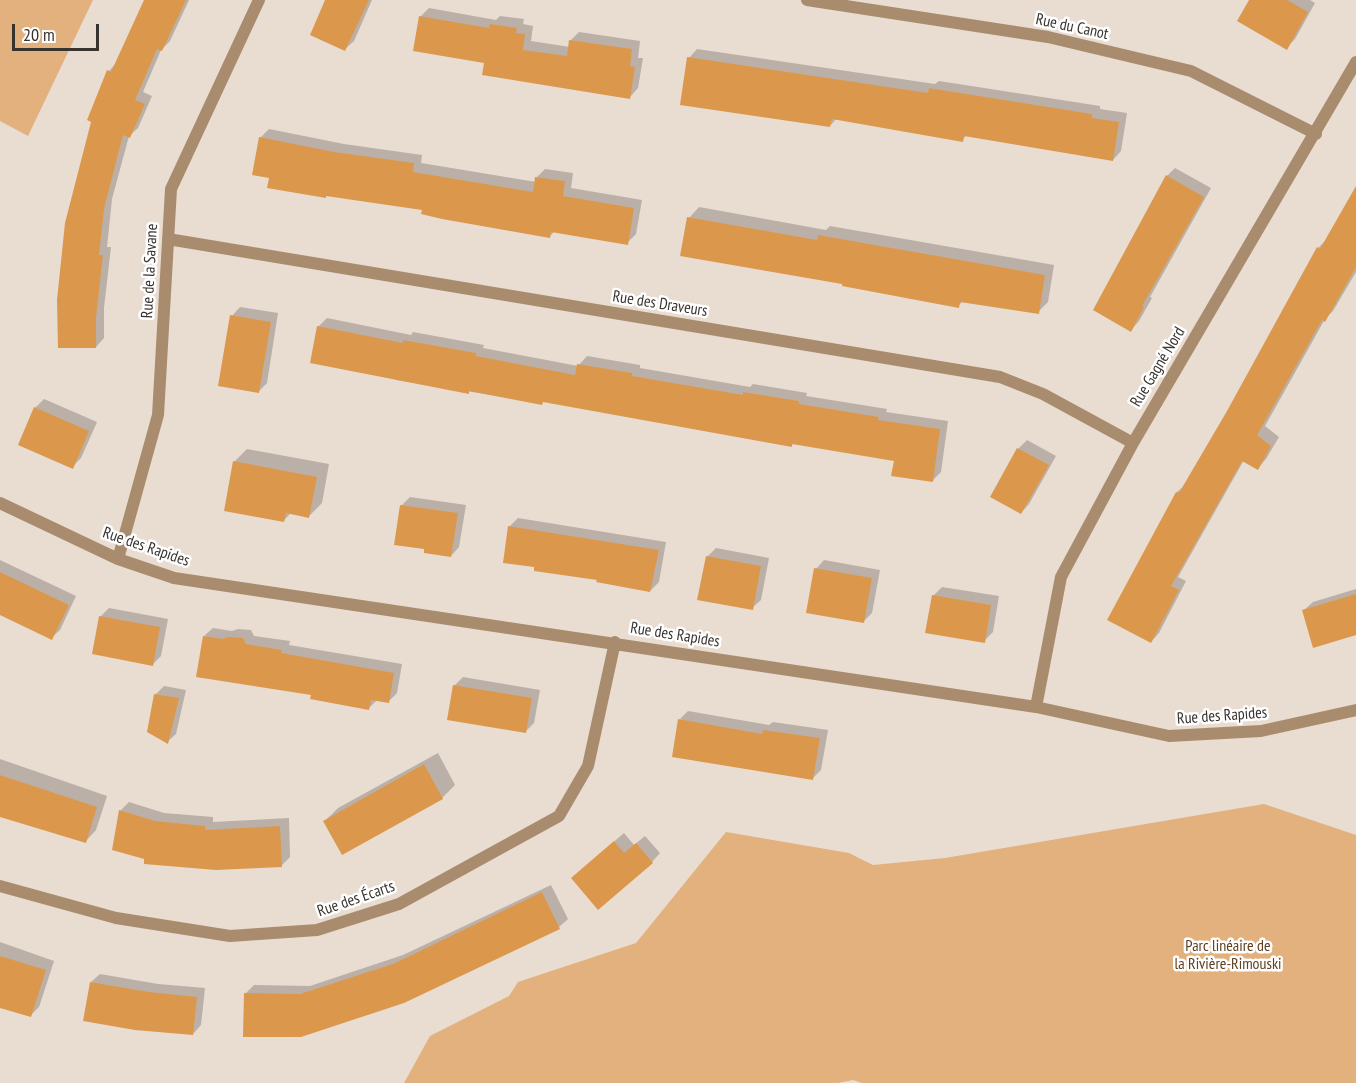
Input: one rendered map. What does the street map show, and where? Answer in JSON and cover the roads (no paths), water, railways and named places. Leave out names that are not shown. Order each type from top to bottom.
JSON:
[{"type":"street","name":"Rue de la Savane","points":[[118,559],[158,416],[171,189],[259,0]]},
{"type":"street","name":"Rue du Canot","points":[[807,0],[1048,37],[1191,71],[1316,134]]},
{"type":"street","name":"Rue Gagné Nord","points":[[1036,707],[1061,577],[1132,443],[1316,134],[1356,62]]},
{"type":"street","name":"Rue des Draveurs","points":[[168,239],[1000,378],[1043,394],[1132,443]]},
{"type":"street","name":"Rue des Rapides","points":[[0,503],[118,559],[174,578],[615,642],[1036,707],[1169,736],[1261,731],[1356,710]]},
{"type":"street","name":"Rue des Écarts","points":[[0,886],[116,918],[230,936],[317,930],[399,904],[559,816],[588,766],[615,642]]},
{"type":"park label","name":"Parc linéaire de la Rivière-Rimouski","points":[[1228,955]]}]
